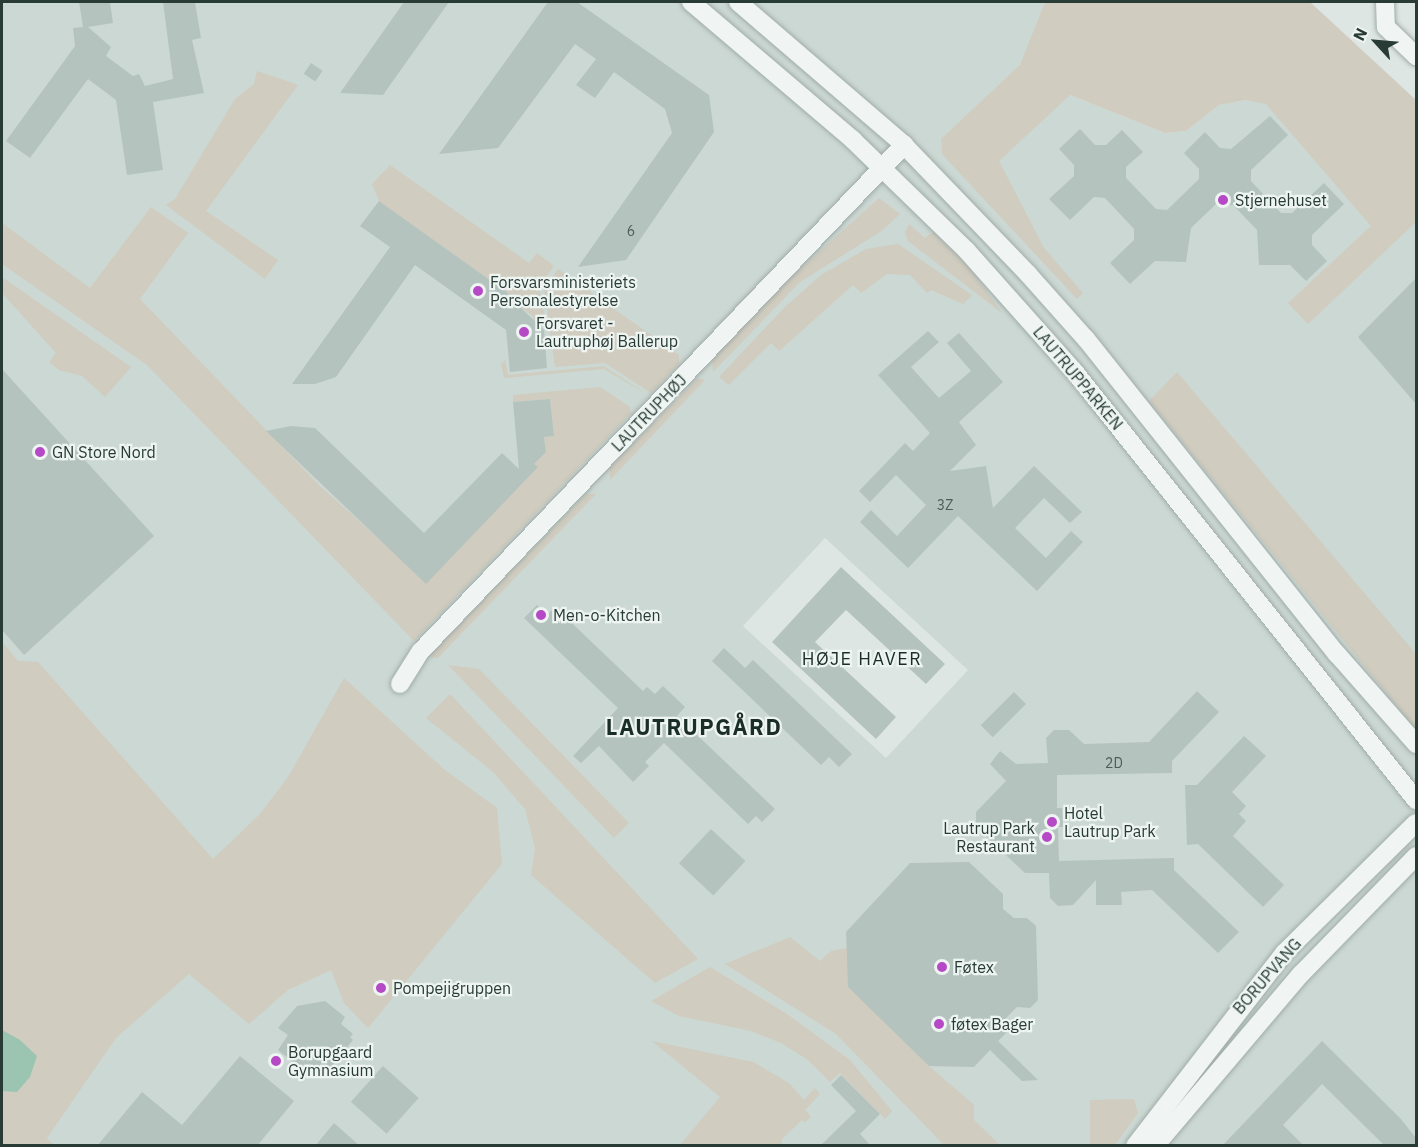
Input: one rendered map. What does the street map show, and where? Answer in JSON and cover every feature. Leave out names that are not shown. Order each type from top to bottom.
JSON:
[{"type":"street","name":"LAUTRUPPARKEN","points":[[691,2],[784,78],[883,168],[967,251],[1074,371],[1416,800]]},
{"type":"street","name":"LAUTRUPPARKEN","points":[[738,2],[904,145],[1086,339],[1337,654],[1416,744]]},
{"type":"street","points":[[1385,2],[1386,27],[1416,56]]},
{"type":"street","name":"LAUTRUPHØJ","points":[[400,684],[421,651],[904,145]]},
{"type":"street","name":"BORUPVANG","points":[[1135,1146],[1284,953],[1416,822]]},
{"type":"street","name":"BORUPVANG","points":[[1155,1146],[1300,974],[1416,856]]},
{"type":"shaded area","points":[[2,2],[1045,2],[1029,48],[1070,95],[1165,133],[1186,131],[1219,105],[1246,100],[1416,127],[1416,1145],[54,1146],[47,1138],[2,1125]],"holes":[[[825,538],[968,670],[886,758],[743,626]]]},
{"type":"shaded area","points":[[1045,2],[1310,2],[1416,100],[1416,222],[1308,324],[1288,303],[1371,226],[1266,104],[1246,100],[1219,105],[1186,131],[1165,133],[1070,95],[999,161],[1044,248],[1083,293],[1077,299],[942,154],[941,139],[1020,65]]},
{"type":"shaded area","points":[[257,71],[298,85],[206,211],[278,260],[265,279],[166,205],[175,199],[235,99],[254,84]]},
{"type":"shaded area","points":[[390,165],[529,263],[537,253],[554,266],[539,287],[545,319],[534,325],[533,316],[520,307],[522,303],[379,201],[372,184]]},
{"type":"shaded area","points":[[879,198],[900,214],[883,230],[800,282],[713,372],[712,359],[782,285]]},
{"type":"shaded area","points":[[151,207],[188,233],[140,299],[318,484],[391,550],[439,570],[537,467],[534,464],[546,452],[544,437],[554,436],[550,399],[513,402],[513,395],[600,387],[630,407],[631,413],[414,641],[147,365],[2,264],[2,223],[90,288]]},
{"type":"shaded area","points":[[909,224],[925,238],[934,231],[969,266],[1002,313],[908,241],[905,232]]},
{"type":"shaded area","points":[[898,244],[972,295],[963,304],[931,290],[927,293],[910,275],[887,274],[861,293],[853,285],[779,351],[771,343],[729,385],[719,377],[784,308],[821,275],[866,249]]},
{"type":"shaded area","points":[[558,269],[679,355],[679,364],[651,393],[605,363],[555,367],[544,288]]},
{"type":"shaded area","points":[[2,277],[131,367],[105,397],[82,376],[59,370],[49,362],[56,353],[2,293]]},
{"type":"shaded area","points":[[505,360],[508,375],[604,366],[648,395],[604,369],[504,378],[501,364]]},
{"type":"shaded area","points":[[1177,372],[1416,654],[1416,730],[1149,401]]},
{"type":"shaded area","points":[[698,378],[705,380],[610,480],[610,467]]},
{"type":"shaded area","points":[[586,494],[596,494],[438,658],[432,658],[430,655]]},
{"type":"shaded area","points":[[2,642],[18,661],[38,662],[213,859],[260,814],[288,777],[344,678],[445,770],[497,808],[502,864],[368,1028],[344,1003],[331,970],[288,990],[249,1024],[189,974],[116,1038],[47,1138],[54,1145],[2,1145]]},
{"type":"shaded area","points":[[448,665],[479,669],[629,823],[614,838]]},
{"type":"shaded area","points":[[450,694],[698,959],[655,983],[531,875],[535,848],[525,809],[492,771],[426,718]]},
{"type":"shaded area","points":[[790,937],[820,961],[831,951],[847,948],[929,1066],[974,1105],[974,1120],[1000,1145],[944,1145],[836,1034],[725,964]]},
{"type":"shaded area","points":[[710,967],[787,1014],[850,1060],[892,1111],[885,1119],[840,1073],[830,1082],[808,1060],[781,1043],[751,1031],[679,1016],[651,1001]]},
{"type":"shaded area","points":[[2,1030],[20,1040],[37,1056],[30,1077],[17,1092],[2,1091]]},
{"type":"shaded area","points":[[652,1041],[753,1062],[789,1083],[804,1100],[815,1088],[820,1094],[805,1110],[811,1117],[805,1122],[802,1120],[782,1139],[782,1145],[680,1145],[720,1097]]},
{"type":"shaded area","points":[[1134,1099],[1138,1113],[1115,1145],[1090,1145],[1090,1100]]},
{"type":"building","points":[[79,2],[110,2],[113,23],[88,27],[111,47],[106,56],[133,76],[139,74],[145,86],[173,79],[163,2],[195,2],[201,38],[192,40],[204,93],[153,102],[163,170],[127,175],[116,100],[88,79],[30,158],[6,141],[75,46],[73,28],[83,27]]},
{"type":"building","points":[[404,2],[449,2],[383,95],[340,93]]},
{"type":"building","points":[[548,2],[577,2],[709,95],[714,132],[626,260],[578,267],[672,133],[665,109],[614,72],[595,98],[576,85],[596,59],[575,44],[498,148],[439,154]]},
{"type":"building","points":[[311,63],[323,71],[315,82],[304,74]]},
{"type":"building","name":"Stjernehuset","points":[[1270,116],[1288,135],[1251,170],[1251,181],[1281,213],[1292,213],[1324,183],[1344,204],[1312,235],[1312,245],[1327,261],[1306,281],[1290,265],[1259,265],[1257,230],[1233,205],[1216,204],[1191,228],[1186,262],[1155,261],[1130,284],[1110,263],[1134,240],[1134,229],[1105,198],[1094,197],[1070,220],[1049,199],[1074,176],[1074,165],[1059,149],[1080,129],[1095,145],[1106,145],[1122,130],[1143,152],[1126,167],[1126,178],[1156,209],[1167,210],[1199,179],[1199,169],[1184,153],[1205,132],[1220,148],[1231,149]]},
{"type":"building","name":"Forsvarsministeriets Personalestyrelse","points":[[379,201],[522,303],[520,307],[544,330],[547,368],[510,372],[506,330],[415,265],[336,377],[315,384],[292,384],[390,247],[360,226]]},
{"type":"building","points":[[1416,278],[1416,404],[1358,337]]},
{"type":"building","points":[[928,331],[939,342],[911,367],[939,398],[971,371],[947,343],[959,333],[1003,382],[959,422],[976,445],[950,471],[986,466],[993,508],[1034,466],[1082,512],[1070,523],[1044,498],[1015,528],[1046,558],[1071,531],[1083,542],[1037,591],[958,516],[908,568],[860,522],[871,510],[897,536],[926,505],[896,475],[870,502],[859,491],[905,443],[913,451],[930,433],[878,375]]},
{"type":"building","name":"GN Store Nord","points":[[2,369],[154,536],[24,655],[2,630]]},
{"type":"building","points":[[550,399],[554,436],[544,437],[546,452],[534,464],[538,467],[426,584],[266,431],[291,426],[315,428],[424,533],[502,453],[519,469],[513,402]]},
{"type":"building","points":[[841,567],[945,664],[926,684],[846,610],[815,642],[896,717],[876,739],[772,642]]},
{"type":"building","points":[[537,605],[547,615],[555,607],[643,691],[647,687],[655,694],[663,686],[685,707],[677,716],[775,809],[762,822],[756,816],[748,824],[664,743],[645,762],[649,766],[633,782],[599,746],[581,763],[573,756],[618,708],[524,618]]},
{"type":"building","points":[[724,648],[745,668],[753,660],[852,754],[839,767],[829,757],[821,765],[712,661]]},
{"type":"building","points":[[1197,691],[1219,712],[1172,761],[1172,773],[1057,775],[1057,808],[1062,808],[1063,827],[1058,827],[1059,861],[1174,858],[1174,870],[1239,932],[1218,953],[1152,890],[1121,892],[1122,905],[1096,905],[1096,880],[1073,905],[1058,906],[1050,898],[1049,873],[1025,873],[976,827],[976,812],[1006,781],[990,764],[1000,751],[1016,764],[1048,763],[1046,738],[1054,730],[1069,730],[1084,744],[1149,742]]},
{"type":"building","points":[[1014,692],[1026,704],[993,737],[981,725]]},
{"type":"building","points":[[1244,736],[1266,756],[1232,792],[1246,806],[1239,814],[1246,821],[1233,836],[1284,885],[1263,907],[1198,844],[1187,845],[1185,785],[1197,785]]},
{"type":"building","points":[[711,829],[745,861],[713,895],[679,863]]},
{"type":"building","name":"Føtex","points":[[969,862],[1003,894],[1003,909],[1014,918],[1027,918],[1036,926],[1038,1000],[1030,1008],[1017,1007],[1006,1018],[1007,1032],[998,1041],[1038,1080],[1022,1081],[990,1050],[974,1067],[929,1066],[848,987],[846,932],[910,863]]},
{"type":"building","points":[[325,1001],[345,1017],[341,1024],[353,1034],[350,1037],[353,1040],[322,1078],[315,1072],[312,1077],[278,1050],[288,1035],[278,1028],[297,1006]]},
{"type":"building","points":[[1322,1041],[1400,1118],[1416,1138],[1416,1146],[1385,1146],[1322,1084],[1283,1125],[1304,1146],[1222,1146]]},
{"type":"building","points":[[240,1056],[294,1101],[257,1146],[97,1146],[142,1092],[182,1125]]},
{"type":"building","points":[[383,1066],[419,1098],[387,1134],[351,1102]]},
{"type":"building","points":[[841,1075],[880,1114],[860,1134],[871,1146],[820,1146],[856,1111],[831,1085]]},
{"type":"building","points":[[334,1123],[360,1146],[315,1146]]},
{"type":"place","name":"Stjernehuset","points":[[1223,200]]},
{"type":"place","name":"Forsvarsministeriets Personalestyrelse","points":[[478,291]]},
{"type":"place","name":"Forsvaret - Lautruphøj Ballerup","points":[[524,332]]},
{"type":"place","name":"GN Store Nord","points":[[40,452]]},
{"type":"place","name":"Men-o-Kitchen","points":[[541,615]]},
{"type":"place","name":"Hotel Lautrup Park","points":[[1052,822]]},
{"type":"place","name":"Lautrup Park Restaurant","points":[[1047,837]]},
{"type":"place","name":"Føtex","points":[[942,967]]},
{"type":"place","name":"Pompejigruppen","points":[[381,988]]},
{"type":"place","name":"føtex Bager","points":[[939,1024]]},
{"type":"place","name":"Borupgaard Gymnasium","points":[[276,1061]]},
{"type":"district","name":"HØJE HAVER","points":[[862,659]]},
{"type":"district","name":"LAUTRUPGÅRD","points":[[694,727]]}]
